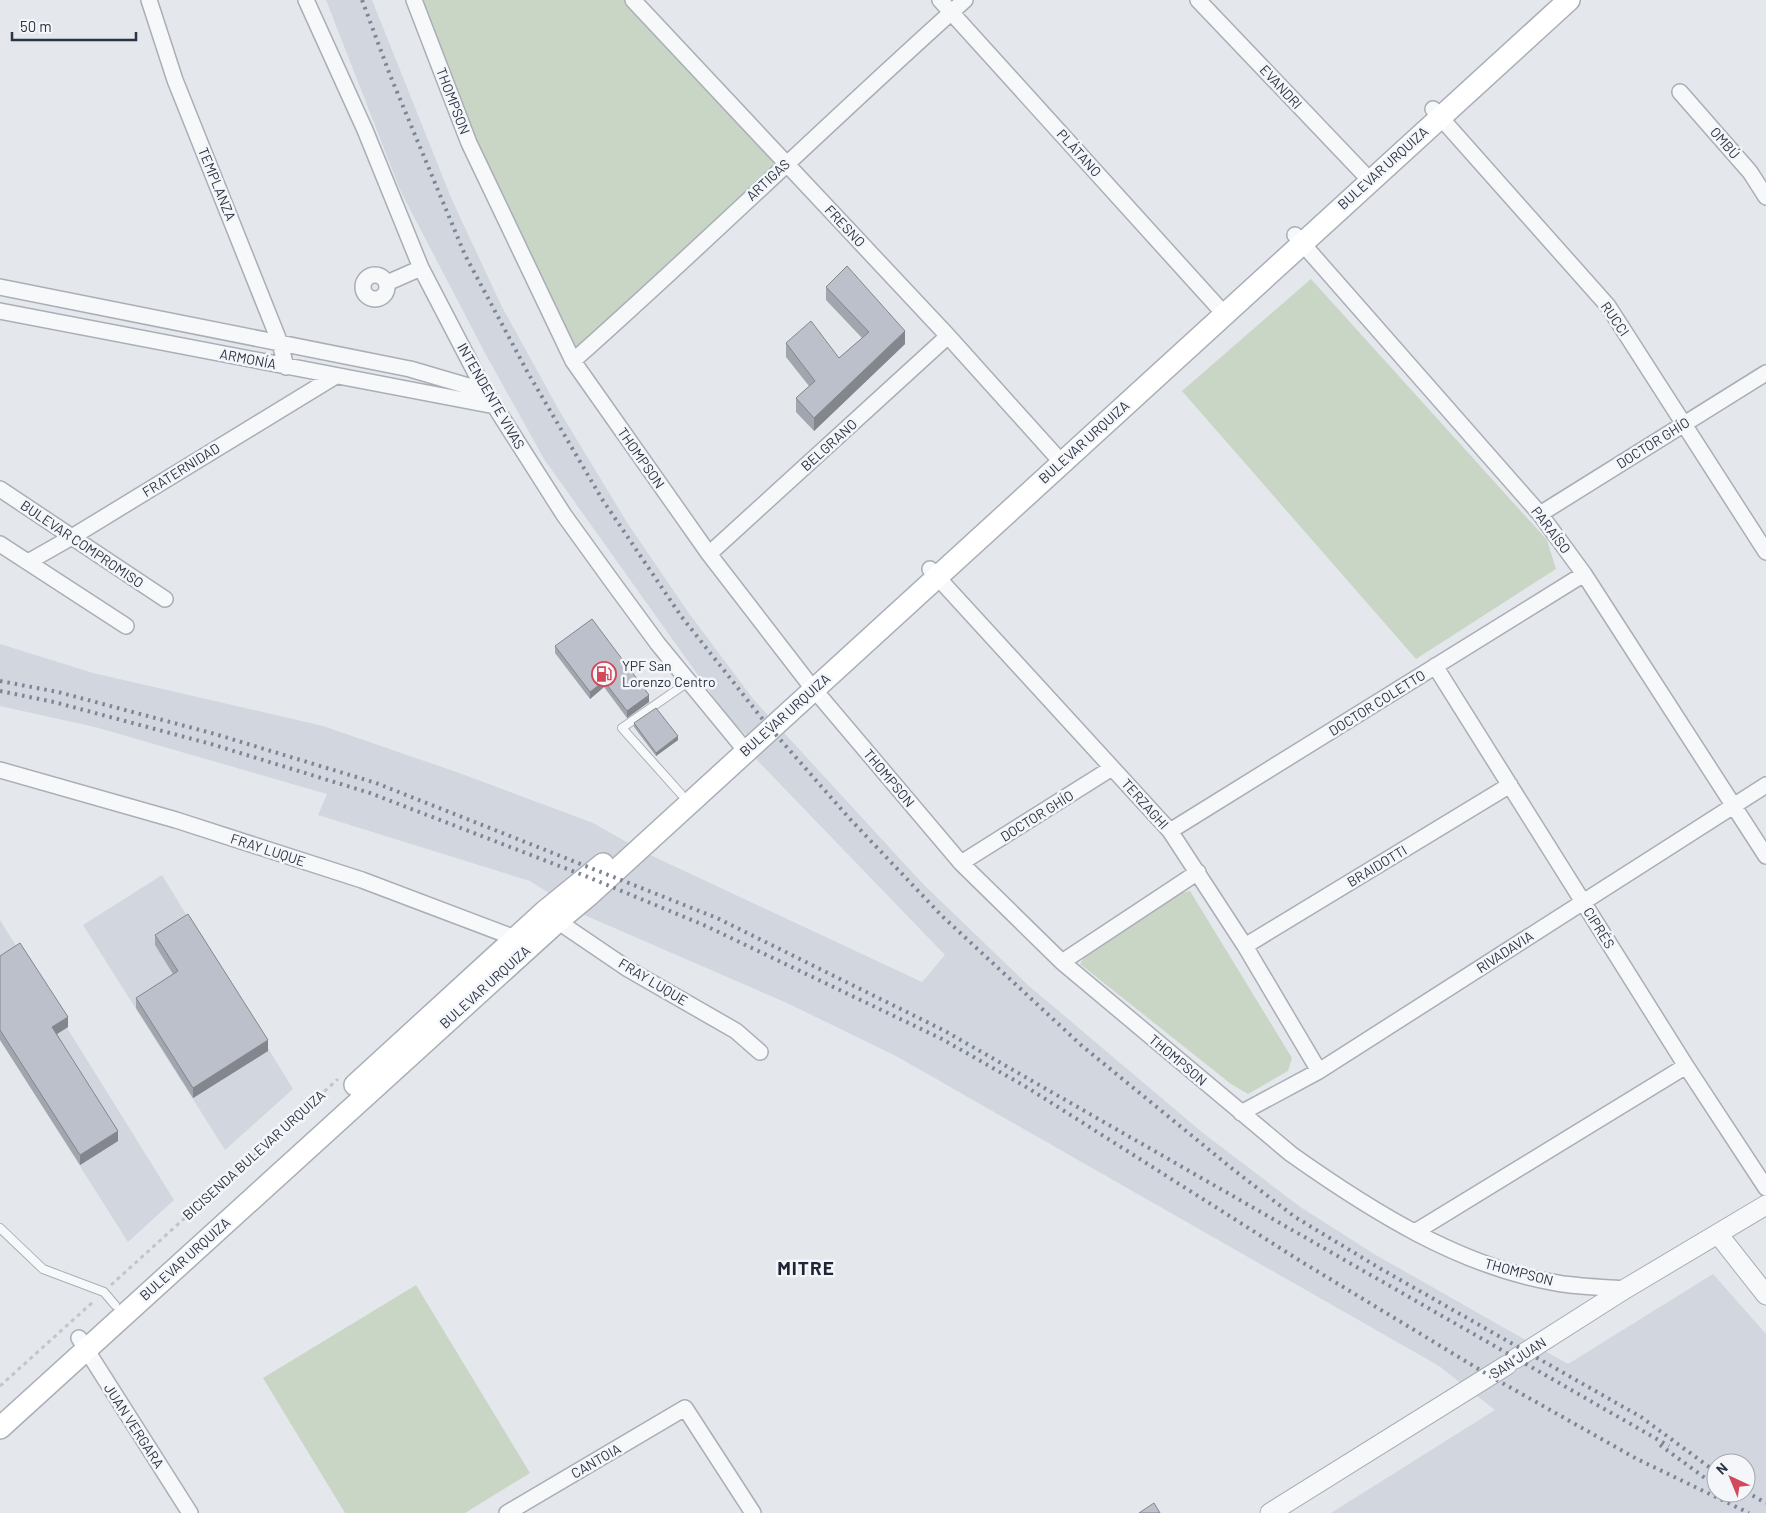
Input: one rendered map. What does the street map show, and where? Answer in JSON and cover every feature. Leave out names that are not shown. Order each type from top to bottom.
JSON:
[{"type":"main road","name":"BULEVAR URQUIZA","points":[[551,916],[811,685],[1437,113],[1548,0]]},
{"type":"main road","name":"BULEVAR URQUIZA","points":[[933,573],[1055,455],[1218,306],[1299,238],[1363,173],[1437,113],[1569,0]]},
{"type":"main road","name":"BULEVAR URQUIZA","points":[[0,1428],[82,1344],[524,941],[681,794],[742,747]]},
{"type":"main road","name":"BULEVAR URQUIZA","points":[[0,1410],[82,1344],[109,1298],[524,941]]},
{"type":"street","name":"TEMPLANZA","points":[[149,0],[175,80],[280,343],[286,367]]},
{"type":"street","name":"INTENDENTE VIVAS","points":[[306,0],[365,130],[421,268],[485,391],[576,532],[688,682],[742,747]]},
{"type":"street","name":"THOMPSON","points":[[414,0],[469,144],[573,361],[709,554],[811,685],[961,863],[1062,962],[1291,1154],[1326,1179],[1415,1232],[1485,1264],[1556,1283],[1625,1289]]},
{"type":"street","name":"FRESNO","points":[[633,0],[948,336],[1055,455]]},
{"type":"street","name":"PLÁTANO","points":[[940,0],[1218,306]]},
{"type":"street","name":"ARTIGAS","points":[[573,361],[655,288],[786,163],[965,0]]},
{"type":"street","name":"EVANDRI","points":[[1198,0],[1363,173]]},
{"type":"street","name":"OMBÚ","points":[[1680,92],[1750,172],[1766,197]]},
{"type":"street","name":"RUCCI","points":[[1437,113],[1608,306],[1766,552]]},
{"type":"street","name":"PARAÍSO","points":[[1299,238],[1540,514],[1584,574],[1766,856]]},
{"type":"street","points":[[387,283],[421,268]]},
{"type":"street","name":"ARMONÍA","points":[[0,287],[410,368],[485,391]]},
{"type":"street","name":"ARMONÍA","points":[[0,311],[334,377],[495,406]]},
{"type":"street","name":"BELGRANO","points":[[709,554],[948,336]]},
{"type":"street","name":"DOCTOR GHÍO","points":[[1540,514],[1766,373]]},
{"type":"street","name":"FRATERNIDAD","points":[[28,562],[334,377]]},
{"type":"street","name":"BULEVAR COMPROMISO","points":[[0,489],[165,599]]},
{"type":"street","points":[[0,544],[126,626]]},
{"type":"street","name":"TERZAGHI","points":[[933,573],[1170,831],[1245,946],[1318,1071]]},
{"type":"street","name":"DOCTOR COLETTO","points":[[1170,831],[1584,574]]},
{"type":"street","name":"CIPRÉS","points":[[1435,666],[1686,1066],[1766,1188]]},
{"type":"street","name":"DOCTOR GHÍO","points":[[961,863],[1112,768]]},
{"type":"street","name":"FRAY LUQUE","points":[[0,770],[176,820],[362,880],[524,941]]},
{"type":"street","name":"BRAIDOTTI","points":[[1245,946],[1510,785]]},
{"type":"street","name":"RIVADAVIA","points":[[1242,1113],[1318,1071],[1766,785]]},
{"type":"street","points":[[1062,962],[1198,872]]},
{"type":"street","name":"FRAY LUQUE","points":[[551,916],[628,969],[736,1031],[760,1052]]},
{"type":"street","points":[[1415,1232],[1686,1066]]},
{"type":"street","name":"SAN JUAN","points":[[1270,1513],[1292,1507],[1625,1289],[1766,1205]]},
{"type":"street","points":[[1718,1234],[1766,1295]]},
{"type":"street","name":"JUAN VERGARA","points":[[82,1344],[190,1513]]},
{"type":"street","name":"CANTOIA","points":[[508,1513],[686,1408],[753,1513]]},
{"type":"lane","points":[[681,794],[622,728],[688,682]]},
{"type":"lane","points":[[0,1228],[43,1270],[109,1298]]},
{"type":"path","name":"BICISENDA BULEVAR URQUIZA","points":[[0,1386],[109,1298],[344,1073]]},
{"type":"shaded area","points":[[326,0],[372,0],[452,200],[502,307],[560,412],[628,524],[688,612],[754,700],[922,883],[1029,986],[1203,1133],[1299,1206],[1374,1254],[1568,1364],[1713,1274],[1766,1334],[1766,1513],[1331,1513],[1495,1410],[1439,1366],[896,1056],[787,1003],[582,914],[530,881],[318,815],[327,794],[95,727],[0,706],[0,644],[93,673],[323,726],[462,774],[593,823],[646,853],[922,982],[945,955],[753,756],[760,750],[725,713],[544,459],[485,353],[401,192]]},
{"type":"shaded area","points":[[162,875],[293,1089],[225,1150],[83,925]]},
{"type":"shaded area","points":[[0,920],[174,1200],[128,1242],[0,1040]]},
{"type":"green space","points":[[414,0],[633,0],[786,163],[573,361]]},
{"type":"green space","points":[[1311,279],[1547,540],[1556,569],[1416,659],[1182,391]]},
{"type":"green space","points":[[1190,891],[1292,1058],[1288,1071],[1248,1094],[1231,1084],[1080,964],[1085,956],[1180,893]]},
{"type":"green space","points":[[416,1285],[530,1473],[465,1513],[345,1513],[263,1378]]},
{"type":"building","points":[[847,266],[905,331],[814,418],[796,398],[815,381],[786,343],[811,321],[839,358],[869,332],[826,287]]},
{"type":"building","points":[[592,619],[649,695],[627,711],[604,681],[590,692],[555,646]]},
{"type":"building","points":[[656,708],[678,736],[656,753],[634,723]]},
{"type":"building","points":[[188,914],[268,1040],[193,1088],[136,998],[178,971],[155,935]]},
{"type":"building","points":[[20,943],[68,1017],[52,1027],[118,1131],[80,1155],[0,1030],[0,956]]},
{"type":"building","points":[[1154,1503],[1160,1513],[1139,1513]]},
{"type":"railway","points":[[362,0],[390,75],[465,255],[528,373],[602,499],[681,616],[764,721],[849,818],[942,916],[1081,1045],[1235,1171],[1295,1217],[1381,1269],[1641,1417],[1706,1465]]},
{"type":"railway","points":[[0,681],[58,692],[215,734],[376,783],[717,918],[945,1031],[1669,1446]]},
{"type":"railway","points":[[0,691],[54,702],[211,744],[370,793],[588,877],[706,926],[942,1039],[1028,1088],[1302,1262],[1490,1376],[1637,1459],[1749,1513]]},
{"type":"railway","points":[[1660,1445],[1706,1479]]},
{"type":"railway","points":[[1756,1498],[1766,1503]]},
{"type":"place","name":"YPF San Lorenzo Centro","points":[[604,674]]},
{"type":"district","name":"MITRE","points":[[806,1268]]}]
